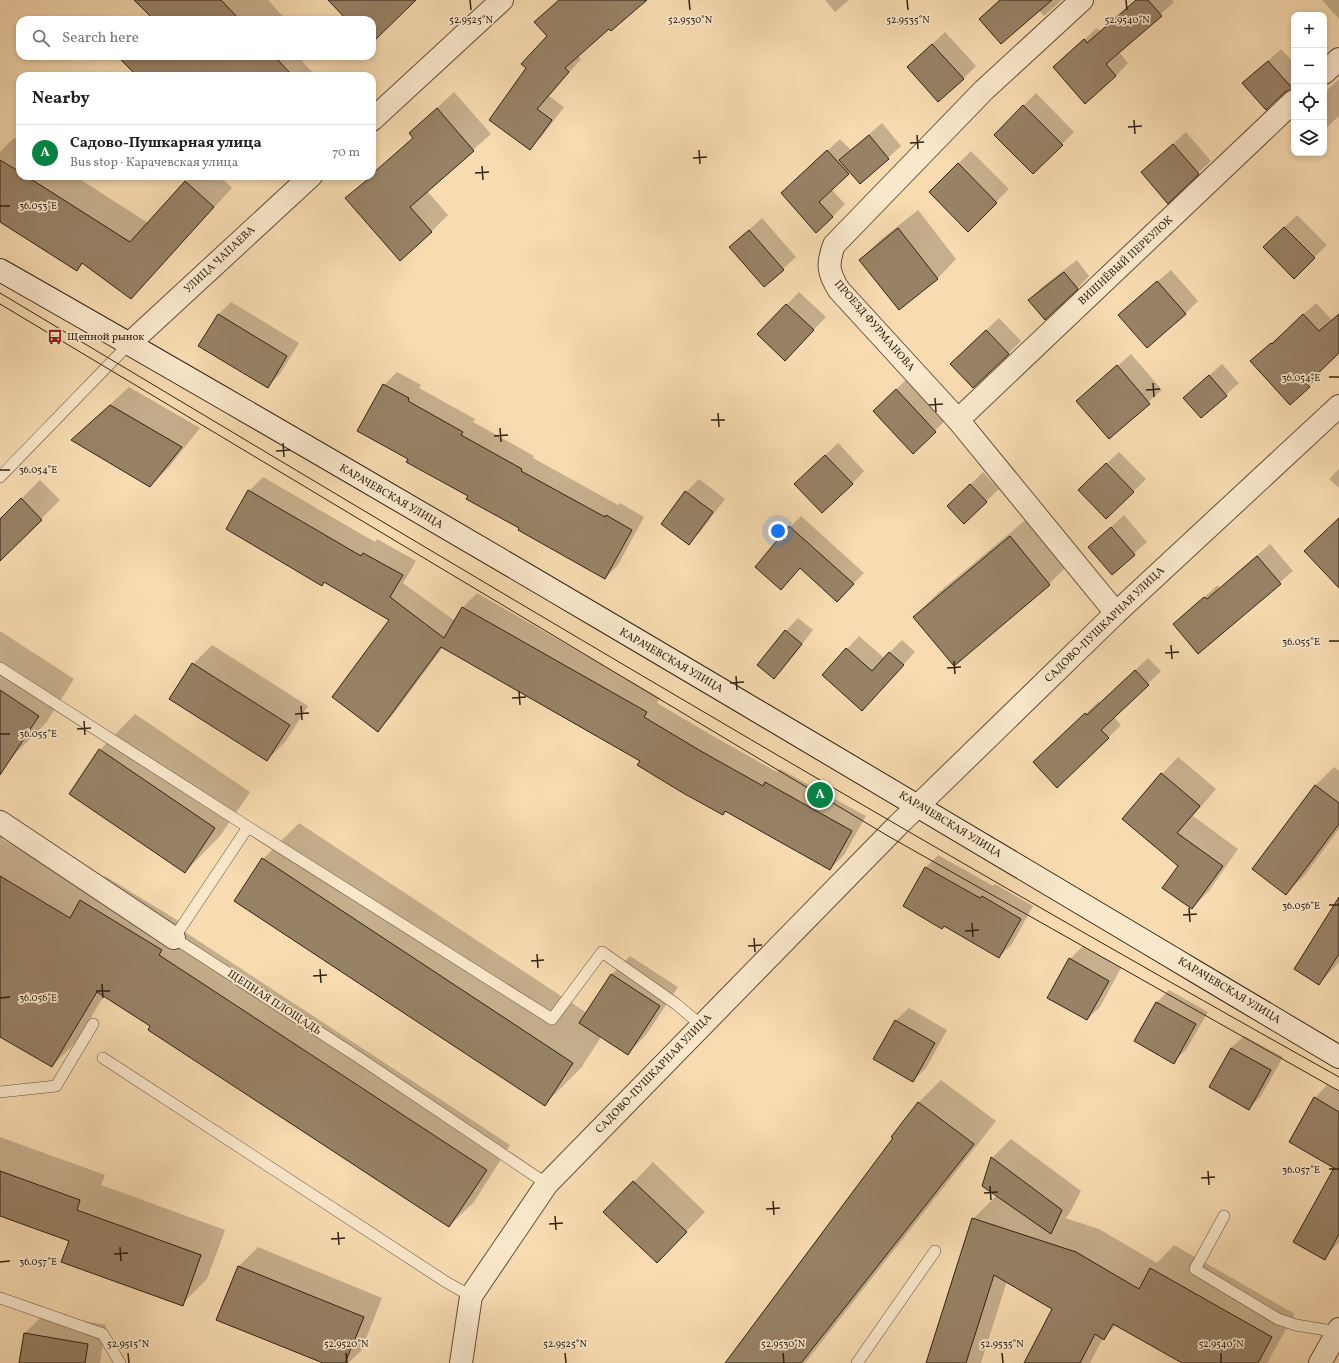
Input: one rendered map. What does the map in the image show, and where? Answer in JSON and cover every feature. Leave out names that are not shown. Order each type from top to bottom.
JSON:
[{"type":"street","points":[[376,116],[502,0]]},
{"type":"street","name":"ПРОЕЗД ФУРМАНОВА","points":[[1082,0],[984,90],[834,245],[828,260],[831,277],[839,290],[958,420],[1116,613]]},
{"type":"street","points":[[1327,70],[1339,59]]},
{"type":"street","name":"ВИШНЁВЫЙ ПЕРЕУЛОК","points":[[958,420],[1291,105]]},
{"type":"street","name":"УЛИЦА ЧАПАЕВА","points":[[129,344],[307,180]]},
{"type":"street","name":"КАРАЧЕВСКАЯ УЛИЦА","points":[[0,270],[918,806],[1339,1057]]},
{"type":"street","name":"САДОВО-ПУШКАРНАЯ УЛИЦА","points":[[461,1363],[471,1296],[547,1184],[701,1025],[918,806],[1116,613],[1339,406]]},
{"type":"street","name":"ЩЕПНАЯ ПЛОЩАДЬ","points":[[0,822],[174,938]]},
{"type":"street","points":[[1320,1363],[1338,1330]]},
{"type":"lane","points":[[0,477],[129,344]]},
{"type":"lane","points":[[0,668],[552,1019],[602,952],[676,1004],[701,1025]]},
{"type":"lane","points":[[174,938],[248,827]]},
{"type":"lane","name":"ЩЕПНАЯ ПЛОЩАДЬ","points":[[174,938],[358,1057],[547,1184]]},
{"type":"lane","points":[[0,1092],[56,1086],[93,1024]]},
{"type":"lane","points":[[103,1058],[446,1282],[471,1296]]},
{"type":"lane","points":[[1224,1216],[1195,1269],[1278,1318],[1296,1325],[1338,1330]]},
{"type":"lane","points":[[857,1363],[935,1251]]},
{"type":"lane","points":[[0,1298],[103,1334],[120,1363]]},
{"type":"building","points":[[134,0],[221,0],[236,16],[150,16]]},
{"type":"building","points":[[328,0],[416,0],[376,39],[376,16],[343,16]]},
{"type":"building","points":[[559,0],[647,0],[611,31],[609,29],[565,68],[569,72],[537,109],[552,120],[530,150],[489,120],[526,68],[521,64],[547,36],[534,22]]},
{"type":"building","points":[[1000,0],[1052,0],[1001,44],[979,19]]},
{"type":"building","points":[[1136,0],[1148,0],[1162,16],[1106,64],[1116,76],[1085,104],[1053,67],[1084,39],[1087,43]]},
{"type":"building","points":[[932,44],[964,79],[938,102],[907,67]]},
{"type":"building","points":[[121,60],[278,60],[289,72],[133,72]]},
{"type":"building","points":[[1268,61],[1291,87],[1291,90],[1285,92],[1266,110],[1242,83]]},
{"type":"building","points":[[1023,105],[1063,145],[1033,174],[994,135]]},
{"type":"building","points":[[437,108],[474,151],[410,207],[432,232],[400,261],[345,198],[367,180],[376,180],[376,170],[413,138],[409,133]]},
{"type":"building","points":[[869,135],[889,159],[860,184],[839,160]]},
{"type":"building","points":[[1173,144],[1199,174],[1168,204],[1141,172]]},
{"type":"building","points":[[827,150],[849,174],[819,202],[833,217],[816,233],[781,193]]},
{"type":"building","points":[[0,160],[16,170],[16,180],[32,180],[130,242],[185,181],[214,207],[131,299],[82,263],[77,271],[0,222]]},
{"type":"building","points":[[958,163],[997,203],[968,232],[929,192]]},
{"type":"building","points":[[1284,227],[1315,258],[1294,279],[1263,247]]},
{"type":"building","points":[[898,228],[938,279],[899,310],[859,260]]},
{"type":"building","points":[[749,230],[784,270],[764,287],[729,247]]},
{"type":"building","points":[[1064,272],[1078,289],[1045,320],[1028,300]]},
{"type":"building","points":[[1157,281],[1186,314],[1147,348],[1118,315]]},
{"type":"building","points":[[786,304],[814,330],[785,361],[757,334]]},
{"type":"building","points":[[218,314],[287,356],[268,388],[198,346]]},
{"type":"building","points":[[1303,314],[1319,331],[1339,314],[1339,353],[1307,384],[1310,387],[1290,405],[1250,361],[1271,343],[1272,344]]},
{"type":"building","points":[[986,330],[1009,354],[973,388],[950,364]]},
{"type":"building","points":[[1117,365],[1150,404],[1109,439],[1076,401]]},
{"type":"building","points":[[1209,375],[1227,396],[1201,418],[1183,398]]},
{"type":"building","points":[[383,384],[409,398],[408,401],[463,432],[461,435],[522,469],[521,471],[632,530],[605,579],[518,530],[519,528],[466,499],[468,496],[406,462],[408,459],[357,431]]},
{"type":"building","points":[[896,389],[936,432],[913,454],[873,411]]},
{"type":"building","points":[[110,405],[182,447],[150,487],[71,440]]},
{"type":"building","points":[[825,455],[853,484],[822,513],[794,484]]},
{"type":"building","points":[[1106,463],[1134,492],[1106,519],[1078,490]]},
{"type":"building","points":[[970,484],[987,502],[964,524],[947,506]]},
{"type":"building","points":[[248,490],[361,556],[363,553],[403,575],[390,597],[444,638],[462,607],[647,712],[644,717],[699,750],[763,786],[765,782],[852,831],[830,870],[725,811],[723,815],[683,793],[637,765],[640,761],[441,647],[378,732],[332,697],[389,620],[324,582],[322,586],[226,529]]},
{"type":"building","points":[[685,491],[713,512],[689,545],[661,524]]},
{"type":"building","points":[[21,498],[42,520],[0,561],[0,519]]},
{"type":"building","points":[[1339,518],[1339,588],[1304,551]]},
{"type":"building","points":[[789,526],[854,584],[837,602],[800,568],[781,590],[755,567]]},
{"type":"building","points":[[1111,527],[1135,555],[1112,575],[1088,547]]},
{"type":"building","points":[[1010,536],[1050,585],[954,666],[913,617]]},
{"type":"building","points":[[1257,556],[1281,584],[1198,654],[1173,624],[1204,597],[1207,599]]},
{"type":"building","points":[[785,630],[802,644],[774,679],[757,665]]},
{"type":"building","points":[[846,648],[872,671],[889,652],[904,665],[862,711],[822,675]]},
{"type":"building","points":[[192,663],[290,725],[267,761],[169,699]]},
{"type":"building","points":[[1135,670],[1149,685],[1101,730],[1109,738],[1057,788],[1033,762],[1085,713],[1087,715]]},
{"type":"building","points":[[0,690],[39,716],[0,775]]},
{"type":"building","points":[[99,749],[215,828],[185,873],[69,794]]},
{"type":"building","points":[[1161,773],[1200,806],[1177,833],[1223,866],[1192,909],[1162,888],[1178,866],[1122,819]]},
{"type":"building","points":[[1315,785],[1339,803],[1339,824],[1286,895],[1252,869]]},
{"type":"building","points":[[262,858],[573,1063],[545,1106],[234,901]]},
{"type":"building","points":[[925,867],[980,898],[982,896],[1021,919],[999,958],[944,926],[942,929],[903,906]]},
{"type":"building","points":[[0,876],[70,918],[80,900],[162,950],[159,955],[487,1170],[449,1227],[148,1030],[150,1026],[97,992],[52,1067],[0,1037]]},
{"type":"building","points":[[1339,897],[1339,954],[1319,985],[1294,969]]},
{"type":"building","points":[[1069,958],[1109,981],[1087,1020],[1047,998]]},
{"type":"building","points":[[611,974],[660,1006],[628,1055],[579,1023]]},
{"type":"building","points":[[1156,1002],[1196,1024],[1174,1064],[1134,1041]]},
{"type":"building","points":[[895,1020],[935,1043],[913,1082],[873,1059]]},
{"type":"building","points":[[1231,1048],[1271,1070],[1249,1110],[1209,1087]]},
{"type":"building","points":[[1314,1097],[1339,1112],[1339,1234],[1325,1260],[1293,1242],[1334,1168],[1289,1142]]},
{"type":"building","points":[[918,1102],[974,1144],[801,1363],[725,1363],[893,1138],[891,1137]]},
{"type":"building","points":[[991,1157],[1062,1210],[1051,1234],[982,1186]]},
{"type":"building","points":[[0,1171],[80,1200],[77,1210],[201,1255],[183,1306],[61,1262],[69,1241],[0,1216]]},
{"type":"building","points":[[633,1181],[687,1232],[657,1263],[603,1212]]},
{"type":"building","points":[[972,1218],[1076,1252],[1139,1289],[1150,1268],[1272,1337],[1258,1363],[1182,1363],[1113,1324],[1104,1340],[1095,1334],[1080,1363],[1024,1363],[1052,1309],[994,1275],[966,1363],[926,1363]]},
{"type":"building","points":[[238,1266],[364,1317],[345,1363],[323,1363],[216,1320]]},
{"type":"building","points":[[24,1333],[88,1344],[85,1363],[19,1363]]},
{"type":"tram line","points":[[0,293],[500,592],[834,788],[1002,886],[1339,1077]]},
{"type":"tram line","points":[[0,304],[888,836],[1339,1091]]},
{"type":"place","name":"Щепной рынок","points":[[55,337]]},
{"type":"place","name":"Садово-Пушкарная улица","points":[[820,795]]}]
